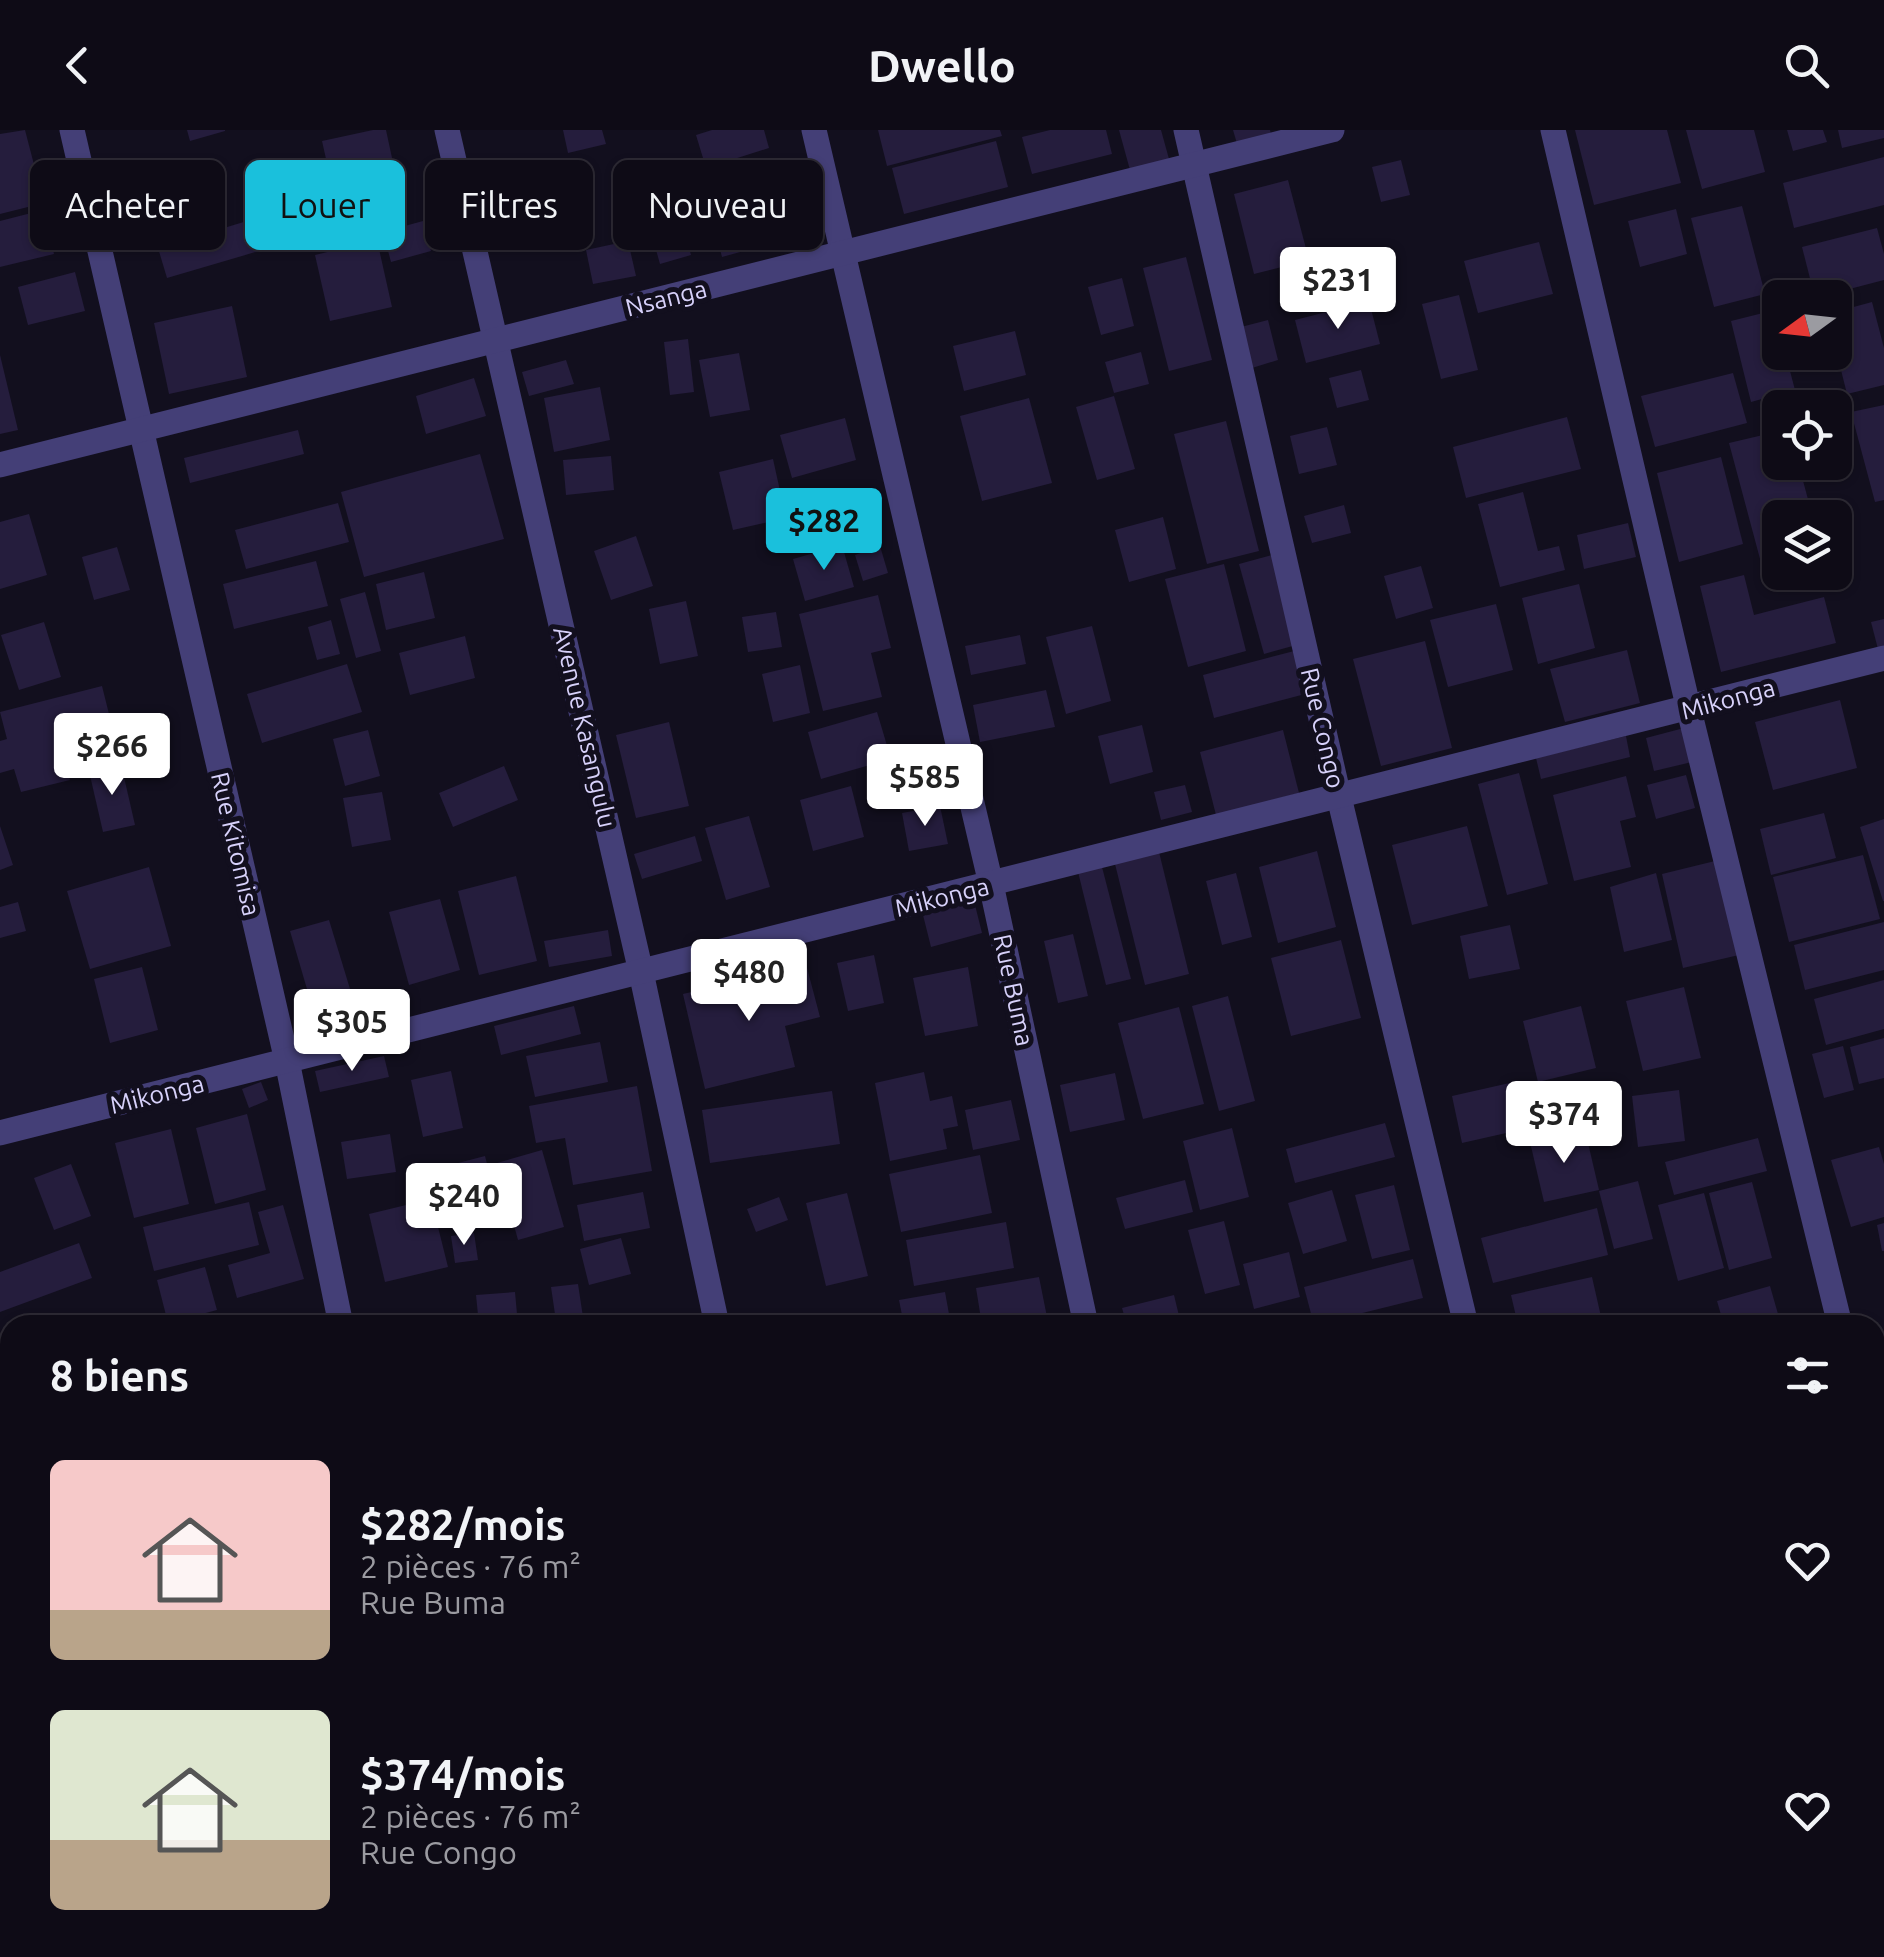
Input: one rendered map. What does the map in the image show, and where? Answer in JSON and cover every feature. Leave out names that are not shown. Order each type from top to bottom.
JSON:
[{"type":"street","name":"Rue Kitomisa","points":[[72,130],[287,1061],[339,1315]]},
{"type":"street","name":"Avenue Kasangulu","points":[[447,130],[641,972],[715,1315]]},
{"type":"street","name":"Rue Buma","points":[[814,130],[991,884],[1084,1315]]},
{"type":"street","name":"Rue Congo","points":[[1186,130],[1339,797],[1464,1315]]},
{"type":"street","name":"Nsanga","points":[[0,465],[1332,130]]},
{"type":"street","points":[[1553,130],[1689,710],[1838,1315]]},
{"type":"street","name":"Mikonga","points":[[0,1133],[1884,658]]},
{"type":"building","points":[[25,130],[33,160],[30,206],[0,214],[0,134]]},
{"type":"building","points":[[187,130],[225,130],[225,131],[190,141]]},
{"type":"building","points":[[386,130],[392,160],[326,160],[322,141]]},
{"type":"building","points":[[563,130],[602,130],[606,144],[568,153]]},
{"type":"building","points":[[712,130],[764,130],[769,148],[731,160],[704,160],[696,135]]},
{"type":"building","points":[[878,130],[1000,130],[1002,136],[887,166]]},
{"type":"building","points":[[1050,130],[1106,130],[1112,154],[1032,174],[1022,137]]},
{"type":"building","points":[[1119,130],[1161,130],[1169,159],[1130,170]]},
{"type":"building","points":[[1233,130],[1270,130],[1272,139],[1238,147]]},
{"type":"building","points":[[1575,130],[1667,130],[1681,183],[1594,205]]},
{"type":"building","points":[[1686,130],[1754,130],[1765,172],[1702,189]]},
{"type":"building","points":[[1787,130],[1823,130],[1827,142],[1793,151]]},
{"type":"building","points":[[1838,130],[1884,130],[1884,138],[1842,148]]},
{"type":"building","points":[[996,141],[1008,187],[904,214],[892,168]]},
{"type":"building","points":[[1884,157],[1884,205],[1794,228],[1783,183]]},
{"type":"building","points":[[1401,160],[1410,195],[1381,202],[1372,167]]},
{"type":"building","points":[[1288,180],[1309,260],[1254,274],[1234,194]]},
{"type":"building","points":[[1742,206],[1762,295],[1714,307],[1691,218]]},
{"type":"building","points":[[1676,209],[1687,254],[1640,267],[1628,221]]},
{"type":"building","points":[[30,213],[30,250],[53,250],[54,254],[0,267],[0,221]]},
{"type":"building","points":[[423,221],[425,250],[431,251],[391,262],[388,250],[405,250],[405,226]]},
{"type":"building","points":[[245,222],[245,250],[262,250],[167,278],[159,250],[225,250],[225,228]]},
{"type":"building","points":[[1877,228],[1884,254],[1884,280],[1852,288],[1852,280],[1810,280],[1802,247]]},
{"type":"building","points":[[1539,242],[1553,294],[1478,313],[1464,261]]},
{"type":"building","points":[[613,244],[613,250],[630,250],[636,276],[593,284],[586,250]]},
{"type":"building","points":[[336,250],[379,250],[392,307],[330,321],[315,255]]},
{"type":"building","points":[[656,250],[690,250],[691,255],[660,264]]},
{"type":"building","points":[[720,250],[747,250],[722,257]]},
{"type":"building","points":[[1186,257],[1212,360],[1169,371],[1143,268]]},
{"type":"building","points":[[75,272],[85,311],[28,325],[18,287]]},
{"type":"building","points":[[1122,278],[1134,326],[1101,335],[1088,287]]},
{"type":"building","points":[[1459,295],[1478,370],[1441,379],[1422,304]]},
{"type":"building","points":[[1369,301],[1380,344],[1306,363],[1295,320]]},
{"type":"building","points":[[1872,302],[1884,348],[1884,385],[1852,393],[1846,390],[1841,370],[1852,370],[1852,307]]},
{"type":"building","points":[[232,306],[247,377],[169,394],[154,323]]},
{"type":"building","points":[[1762,313],[1762,370],[1790,370],[1795,390],[1762,390],[1762,399],[1751,402],[1731,321]]},
{"type":"building","points":[[1268,320],[1278,360],[1252,368],[1241,327]]},
{"type":"building","points":[[1015,331],[1026,375],[964,391],[953,346]]},
{"type":"building","points":[[688,339],[694,392],[670,395],[664,342]]},
{"type":"building","points":[[1141,352],[1149,384],[1114,393],[1105,362]]},
{"type":"building","points":[[739,353],[750,410],[710,417],[699,360]]},
{"type":"building","points":[[0,355],[18,430],[0,434]]},
{"type":"building","points":[[566,360],[574,384],[529,396],[522,372]]},
{"type":"building","points":[[1361,370],[1369,400],[1337,408],[1329,378]]},
{"type":"building","points":[[1733,373],[1747,423],[1655,447],[1641,396]]},
{"type":"building","points":[[474,378],[486,416],[426,434],[416,396]]},
{"type":"building","points":[[600,387],[610,440],[554,452],[544,398]]},
{"type":"building","points":[[1114,396],[1135,469],[1097,480],[1076,407]]},
{"type":"building","points":[[1029,398],[1052,483],[982,501],[960,416]]},
{"type":"building","points":[[1884,405],[1884,500],[1875,502],[1852,412]]},
{"type":"building","points":[[1567,417],[1581,469],[1466,498],[1453,447]]},
{"type":"building","points":[[845,418],[856,460],[792,478],[780,435]]},
{"type":"building","points":[[1226,421],[1259,551],[1207,564],[1174,434]]},
{"type":"building","points":[[1327,427],[1337,465],[1299,474],[1290,436]]},
{"type":"building","points":[[298,430],[304,454],[190,483],[184,458]]},
{"type":"building","points":[[1762,435],[1762,480],[1803,480],[1808,500],[1762,500],[1762,566],[1729,443]]},
{"type":"building","points":[[480,454],[504,539],[364,577],[341,492]]},
{"type":"building","points":[[611,456],[614,490],[566,495],[563,460]]},
{"type":"building","points":[[1721,457],[1743,544],[1679,562],[1657,473]]},
{"type":"building","points":[[773,459],[786,518],[733,530],[719,472]]},
{"type":"building","points":[[1523,492],[1538,551],[1559,546],[1565,570],[1500,587],[1478,504]]},
{"type":"building","points":[[338,503],[349,542],[246,569],[235,530]]},
{"type":"building","points":[[1344,505],[1351,533],[1312,543],[1304,516]]},
{"type":"building","points":[[29,514],[47,575],[0,589],[0,522]]},
{"type":"building","points":[[1163,517],[1176,569],[1129,582],[1115,530]]},
{"type":"building","points":[[1628,523],[1636,557],[1584,569],[1577,535]]},
{"type":"building","points":[[636,536],[653,586],[611,600],[594,551]]},
{"type":"building","points":[[842,545],[854,587],[805,601],[793,559]]},
{"type":"building","points":[[880,546],[888,573],[863,581],[855,555]]},
{"type":"building","points":[[117,547],[130,590],[94,600],[82,557]]},
{"type":"building","points":[[1276,554],[1300,644],[1264,654],[1239,564]]},
{"type":"building","points":[[316,561],[328,606],[234,629],[223,584]]},
{"type":"building","points":[[1224,564],[1246,651],[1188,667],[1165,579]]},
{"type":"building","points":[[1421,566],[1433,608],[1396,619],[1384,576]]},
{"type":"building","points":[[424,572],[435,618],[386,630],[376,584]]},
{"type":"building","points":[[1744,575],[1754,615],[1824,597],[1836,643],[1721,672],[1700,586]]},
{"type":"building","points":[[1579,584],[1595,648],[1538,664],[1522,598]]},
{"type":"building","points":[[365,592],[381,651],[356,658],[340,599]]},
{"type":"building","points":[[878,595],[891,648],[871,653],[882,697],[823,711],[799,614]]},
{"type":"building","points":[[686,601],[698,656],[660,664],[649,609]]},
{"type":"building","points":[[1496,604],[1513,670],[1448,687],[1430,620]]},
{"type":"building","points":[[776,612],[782,647],[748,652],[742,617]]},
{"type":"building","points":[[1884,619],[1884,652],[1879,653],[1871,622]]},
{"type":"building","points":[[331,620],[340,654],[317,660],[308,627]]},
{"type":"building","points":[[44,622],[61,677],[19,690],[1,635]]},
{"type":"building","points":[[1092,626],[1111,701],[1066,714],[1046,637]]},
{"type":"building","points":[[1020,635],[1026,664],[971,675],[965,646]]},
{"type":"building","points":[[465,636],[475,678],[410,695],[399,653]]},
{"type":"building","points":[[1425,641],[1452,748],[1381,766],[1353,659]]},
{"type":"building","points":[[1298,650],[1309,693],[1214,718],[1203,675]]},
{"type":"building","points":[[1627,650],[1640,703],[1565,722],[1550,669]]},
{"type":"building","points":[[347,664],[362,712],[262,743],[247,694]]},
{"type":"building","points":[[800,665],[810,713],[773,722],[762,674]]},
{"type":"building","points":[[102,686],[111,722],[58,735],[70,780],[21,792],[14,769],[0,773],[0,741],[7,739],[0,712]]},
{"type":"building","points":[[1046,690],[1055,727],[980,742],[973,705]]},
{"type":"building","points":[[1840,700],[1857,768],[1773,790],[1755,722]]},
{"type":"building","points":[[877,712],[891,759],[821,779],[808,732]]},
{"type":"building","points":[[669,722],[689,806],[636,818],[616,735]]},
{"type":"building","points":[[1142,725],[1153,772],[1110,784],[1098,736]]},
{"type":"building","points":[[1684,728],[1692,762],[1654,771],[1646,738]]},
{"type":"building","points":[[368,730],[380,776],[345,786],[333,739]]},
{"type":"building","points":[[1283,730],[1299,793],[1216,815],[1200,752]]},
{"type":"building","points":[[1626,736],[1630,757],[1541,779],[1536,758]]},
{"type":"building","points":[[121,764],[135,825],[103,832],[89,771]]},
{"type":"building","points":[[504,766],[518,800],[453,827],[439,793]]},
{"type":"building","points":[[1519,773],[1548,884],[1507,895],[1478,784]]},
{"type":"building","points":[[1686,775],[1695,808],[1656,819],[1647,785]]},
{"type":"building","points":[[1626,776],[1636,817],[1620,821],[1631,867],[1574,881],[1553,795]]},
{"type":"building","points":[[1185,785],[1192,812],[1161,820],[1154,792]]},
{"type":"building","points":[[851,786],[864,837],[813,851],[800,800]]},
{"type":"building","points":[[382,792],[391,840],[352,847],[343,798]]},
{"type":"building","points":[[940,806],[948,844],[909,851],[902,813]]},
{"type":"building","points":[[1824,813],[1836,858],[1771,875],[1760,829]]},
{"type":"building","points":[[749,816],[770,887],[726,900],[705,828]]},
{"type":"building","points":[[1884,819],[1884,901],[1883,901],[1860,827]]},
{"type":"building","points":[[0,826],[13,865],[0,870]]},
{"type":"building","points":[[1467,826],[1488,906],[1412,925],[1392,845]]},
{"type":"building","points":[[695,836],[702,861],[642,879],[634,854]]},
{"type":"building","points":[[1317,851],[1336,927],[1278,943],[1259,867]]},
{"type":"building","points":[[1159,852],[1189,974],[1145,985],[1115,864]]},
{"type":"building","points":[[1863,855],[1880,919],[1789,942],[1773,877]]},
{"type":"building","points":[[1715,861],[1739,955],[1683,968],[1662,874]]},
{"type":"building","points":[[149,867],[171,946],[90,969],[67,891]]},
{"type":"building","points":[[1102,867],[1131,979],[1106,985],[1078,872]]},
{"type":"building","points":[[1236,873],[1252,937],[1222,945],[1206,881]]},
{"type":"building","points":[[1656,873],[1672,940],[1624,952],[1610,887]]},
{"type":"building","points":[[516,876],[537,961],[479,975],[458,891]]},
{"type":"building","points":[[440,899],[460,970],[409,985],[389,912]]},
{"type":"building","points":[[974,901],[982,933],[931,947],[923,915]]},
{"type":"building","points":[[18,902],[26,931],[0,938],[0,907]]},
{"type":"building","points":[[329,920],[354,1002],[314,1013],[290,931]]},
{"type":"building","points":[[1884,922],[1884,970],[1805,990],[1794,945]]},
{"type":"building","points":[[1510,925],[1520,969],[1469,979],[1460,936]]},
{"type":"building","points":[[608,930],[612,956],[549,967],[544,941]]},
{"type":"building","points":[[1073,934],[1088,996],[1058,1003],[1044,941]]},
{"type":"building","points":[[1341,940],[1361,1018],[1291,1036],[1271,958]]},
{"type":"building","points":[[874,955],[884,1003],[848,1011],[837,963]]},
{"type":"building","points":[[806,964],[820,1017],[785,1026],[795,1067],[705,1089],[683,994]]},
{"type":"building","points":[[142,967],[158,1030],[110,1043],[94,979]]},
{"type":"building","points":[[968,967],[978,1026],[925,1036],[913,978]]},
{"type":"building","points":[[1884,980],[1884,1029],[1826,1045],[1814,999]]},
{"type":"building","points":[[1684,987],[1701,1058],[1643,1071],[1626,1001]]},
{"type":"building","points":[[1228,996],[1255,1101],[1219,1111],[1192,1006]]},
{"type":"building","points":[[574,1006],[581,1034],[501,1055],[494,1026]]},
{"type":"building","points":[[1581,1006],[1596,1068],[1538,1082],[1523,1021]]},
{"type":"building","points":[[1179,1007],[1204,1104],[1143,1119],[1118,1023]]},
{"type":"building","points":[[1884,1038],[1884,1078],[1859,1084],[1850,1047]]},
{"type":"building","points":[[600,1042],[608,1082],[535,1097],[526,1056]]},
{"type":"building","points":[[1843,1046],[1854,1090],[1824,1098],[1812,1054]]},
{"type":"building","points":[[384,1056],[389,1077],[320,1092],[315,1071]]},
{"type":"building","points":[[451,1071],[463,1128],[423,1137],[411,1080]]},
{"type":"building","points":[[924,1072],[930,1101],[952,1096],[958,1126],[943,1129],[947,1149],[890,1161],[875,1083]]},
{"type":"building","points":[[1115,1073],[1125,1120],[1070,1132],[1060,1085]]},
{"type":"building","points":[[261,1082],[268,1100],[249,1108],[242,1089]]},
{"type":"building","points":[[1514,1082],[1524,1129],[1462,1143],[1452,1096]]},
{"type":"building","points":[[637,1086],[652,1171],[573,1185],[565,1138],[536,1143],[529,1106]]},
{"type":"building","points":[[1679,1090],[1685,1141],[1638,1147],[1632,1096]]},
{"type":"building","points":[[832,1091],[840,1144],[710,1163],[702,1110]]},
{"type":"building","points":[[1011,1100],[1020,1140],[973,1150],[965,1110]]},
{"type":"building","points":[[247,1114],[266,1190],[215,1204],[196,1128]]},
{"type":"building","points":[[1385,1123],[1395,1157],[1295,1183],[1286,1149]]},
{"type":"building","points":[[1232,1128],[1249,1197],[1200,1210],[1183,1141]]},
{"type":"building","points":[[171,1129],[189,1204],[134,1218],[115,1143]]},
{"type":"building","points":[[1585,1130],[1599,1190],[1544,1202],[1530,1142]]},
{"type":"building","points":[[390,1134],[396,1172],[347,1179],[341,1142]]},
{"type":"building","points":[[1758,1138],[1767,1171],[1674,1195],[1665,1162]]},
{"type":"building","points":[[1879,1147],[1884,1164],[1884,1217],[1851,1227],[1831,1160]]},
{"type":"building","points":[[542,1150],[564,1227],[518,1240],[497,1163]]},
{"type":"building","points":[[980,1155],[992,1213],[901,1232],[889,1174]]},
{"type":"building","points":[[485,1156],[498,1206],[444,1220],[431,1170]]},
{"type":"building","points":[[71,1164],[91,1216],[54,1230],[34,1178]]},
{"type":"building","points":[[1185,1180],[1193,1212],[1125,1229],[1116,1198]]},
{"type":"building","points":[[1638,1181],[1653,1239],[1614,1249],[1599,1191]]},
{"type":"building","points":[[1752,1182],[1772,1258],[1729,1270],[1709,1193]]},
{"type":"building","points":[[1394,1185],[1410,1250],[1372,1259],[1355,1195]]},
{"type":"building","points":[[1332,1190],[1347,1241],[1303,1254],[1288,1203]]},
{"type":"building","points":[[643,1192],[650,1228],[584,1241],[577,1205]]},
{"type":"building","points":[[847,1193],[868,1276],[826,1286],[806,1203]]},
{"type":"building","points":[[1704,1193],[1724,1268],[1678,1281],[1658,1205]]},
{"type":"building","points":[[779,1197],[788,1220],[756,1232],[747,1209]]},
{"type":"building","points":[[431,1199],[448,1267],[385,1282],[369,1214]]},
{"type":"building","points":[[249,1202],[259,1245],[154,1271],[143,1227]]},
{"type":"building","points":[[283,1205],[304,1279],[237,1298],[228,1265],[270,1253],[258,1212]]},
{"type":"building","points":[[1597,1208],[1608,1255],[1493,1283],[1481,1238]]},
{"type":"building","points":[[1224,1221],[1240,1285],[1205,1294],[1188,1230]]},
{"type":"building","points":[[1006,1222],[1014,1268],[914,1286],[906,1240]]},
{"type":"building","points":[[1884,1223],[1884,1251],[1882,1251],[1877,1225]]},
{"type":"building","points":[[474,1233],[478,1260],[455,1263],[451,1236]]},
{"type":"building","points":[[621,1238],[631,1274],[589,1285],[580,1249]]},
{"type":"building","points":[[79,1243],[92,1278],[0,1312],[0,1272]]},
{"type":"building","points":[[1289,1252],[1300,1297],[1254,1309],[1243,1264]]},
{"type":"building","points":[[1413,1259],[1423,1298],[1354,1315],[1311,1315],[1304,1287]]},
{"type":"building","points":[[205,1267],[217,1310],[198,1315],[166,1315],[157,1280]]},
{"type":"building","points":[[1039,1277],[1047,1315],[980,1315],[976,1288]]},
{"type":"building","points":[[1592,1277],[1601,1315],[1516,1315],[1511,1295]]},
{"type":"building","points":[[578,1284],[583,1315],[555,1315],[551,1287]]},
{"type":"building","points":[[1770,1286],[1778,1315],[1721,1315],[1717,1301]]},
{"type":"building","points":[[515,1292],[517,1315],[478,1315],[476,1295]]},
{"type":"building","points":[[945,1292],[949,1315],[902,1315],[899,1300]]},
{"type":"building","points":[[1174,1295],[1179,1315],[1124,1315],[1122,1308]]},
{"type":"waterway","points":[[1169,1957],[1440,1957]]}]
